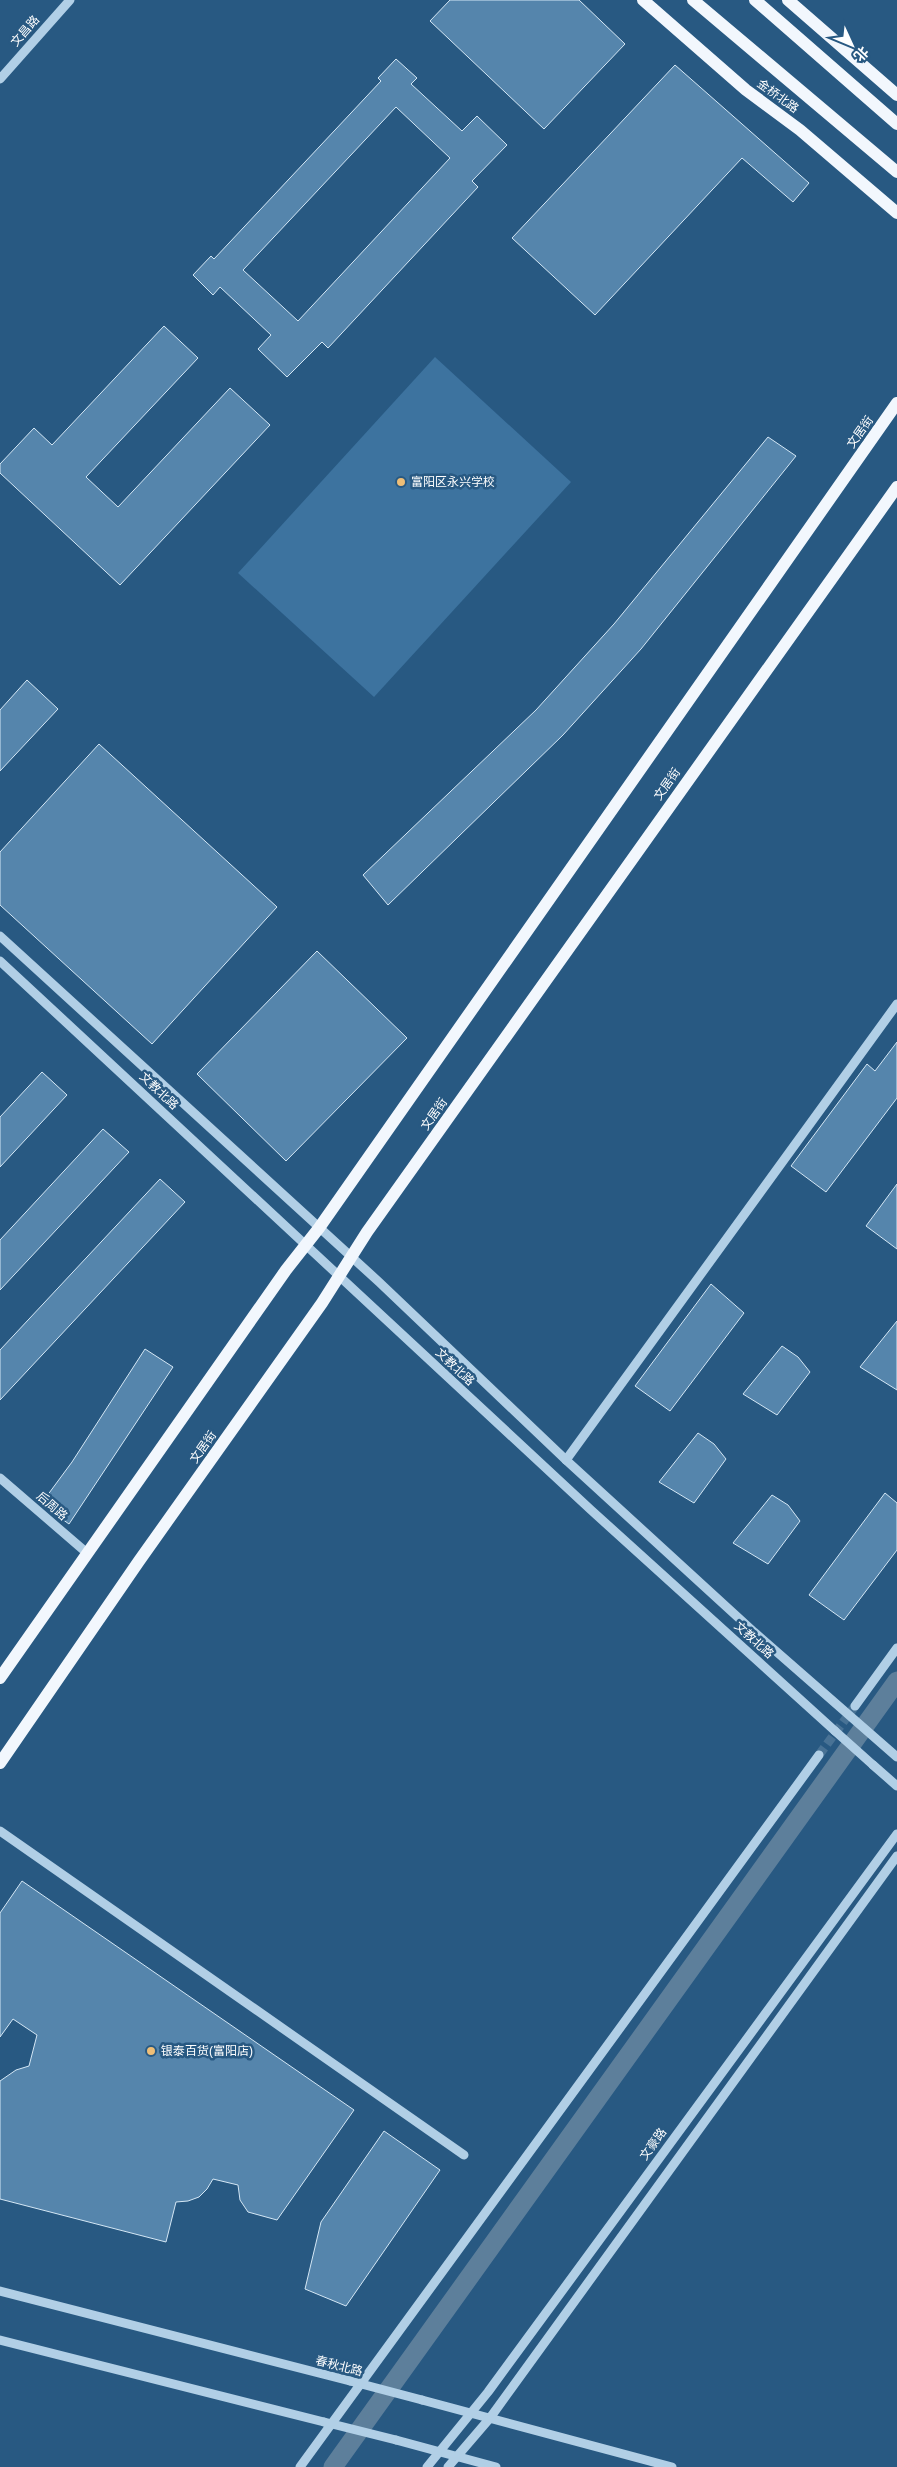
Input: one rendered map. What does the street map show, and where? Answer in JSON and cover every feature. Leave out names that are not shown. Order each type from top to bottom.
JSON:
[{"type":"main road","name":"金桥北路","points":[[643,0],[746,90],[800,130],[897,214]]},
{"type":"main road","name":"金桥北路","points":[[693,0],[897,172]]},
{"type":"main road","points":[[755,0],[897,124]]},
{"type":"main road","points":[[788,0],[897,95]]},
{"type":"main road","name":"文居街","points":[[0,1678],[319,1228],[897,403]]},
{"type":"main road","name":"文居街","points":[[0,1763],[139,1561],[322,1303],[339,1274],[897,486]]},
{"type":"street","name":"文昌路","points":[[0,79],[70,0]]},
{"type":"street","name":"文教北路","points":[[0,936],[351,1257],[566,1460],[754,1632],[897,1757]]},
{"type":"street","name":"文教北路","points":[[0,962],[339,1274],[591,1510],[897,1786]]},
{"type":"street","points":[[566,1460],[897,1004]]},
{"type":"street","name":"后周路","points":[[0,1478],[88,1553]]},
{"type":"street","points":[[855,1706],[897,1648]]},
{"type":"street","points":[[300,2467],[819,1755]]},
{"type":"street","points":[[0,1831],[464,2155]]},
{"type":"street","name":"文豪路","points":[[427,2467],[473,2413],[897,1834]]},
{"type":"street","points":[[448,2467],[490,2418],[897,1856]]},
{"type":"street","name":"春秋北路","points":[[0,2291],[473,2413],[672,2467]]},
{"type":"street","points":[[0,2340],[496,2467]]},
{"type":"shaded area","points":[[435,357],[571,482],[374,697],[238,573]]},
{"type":"building","points":[[450,0],[579,0],[625,44],[544,129],[430,21]]},
{"type":"building","points":[[396,59],[417,78],[411,84],[462,131],[477,116],[507,145],[472,181],[478,187],[328,348],[322,342],[287,377],[258,349],[271,335],[220,287],[213,295],[193,275],[211,256],[214,259],[381,81],[378,78]],"holes":[[[396,107],[450,158],[298,321],[243,270]]]},
{"type":"building","points":[[675,65],[809,183],[793,202],[742,158],[595,315],[512,238]]},
{"type":"building","points":[[164,326],[198,358],[86,477],[118,507],[230,388],[270,425],[120,585],[0,473],[0,464],[34,428],[52,445]]},
{"type":"building","points":[[768,437],[796,456],[641,649],[563,735],[388,905],[363,875],[536,710],[614,624]]},
{"type":"building","points":[[27,680],[58,709],[0,771],[0,710]]},
{"type":"building","points":[[99,744],[277,907],[152,1044],[0,905],[0,852]]},
{"type":"building","points":[[317,951],[407,1038],[286,1161],[197,1074]]},
{"type":"building","points":[[897,1042],[897,1098],[826,1192],[791,1166],[867,1064],[875,1071]]},
{"type":"building","points":[[42,1072],[67,1095],[0,1167],[0,1117]]},
{"type":"building","points":[[103,1129],[129,1152],[0,1290],[0,1240]]},
{"type":"building","points":[[160,1179],[185,1202],[0,1400],[0,1350]]},
{"type":"building","points":[[897,1184],[897,1249],[866,1226]]},
{"type":"building","points":[[711,1284],[744,1313],[670,1411],[635,1386]]},
{"type":"building","points":[[897,1321],[897,1390],[860,1367]]},
{"type":"building","points":[[782,1346],[798,1357],[810,1372],[777,1415],[743,1394]]},
{"type":"building","points":[[145,1349],[173,1367],[69,1524],[41,1504],[72,1462]]},
{"type":"building","points":[[698,1433],[714,1444],[726,1459],[694,1503],[659,1482]]},
{"type":"building","points":[[885,1493],[897,1503],[897,1550],[844,1620],[809,1595]]},
{"type":"building","points":[[772,1495],[788,1505],[800,1521],[768,1564],[733,1543]]},
{"type":"building","name":"银泰百货(富阳店)","points":[[22,1881],[354,2110],[277,2220],[248,2212],[240,2200],[238,2185],[213,2179],[199,2197],[188,2201],[176,2202],[166,2242],[0,2199],[0,2081],[16,2070],[29,2066],[37,2035],[13,2019],[0,2037],[0,1913]]},
{"type":"building","points":[[384,2131],[440,2170],[346,2306],[305,2289],[321,2222]]},
{"type":"waterway","points":[[333,2467],[897,1681]]},
{"type":"tunnel","points":[[819,1755],[855,1706]]},
{"type":"place","name":"富阳区永兴学校","points":[[401,482]]},
{"type":"place","name":"银泰百货(富阳店)","points":[[151,2051]]}]
